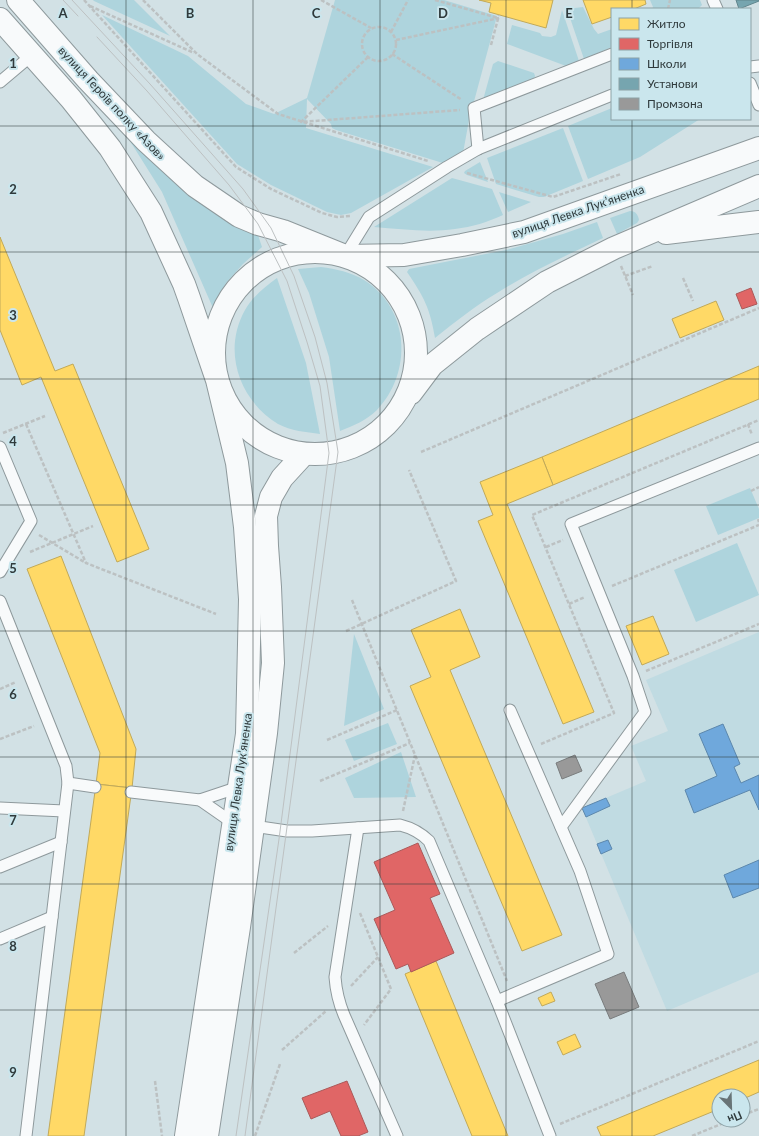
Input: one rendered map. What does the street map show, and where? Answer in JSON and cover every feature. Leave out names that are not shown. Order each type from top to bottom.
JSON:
[{"type":"main road","name":"вулиця Героїв полку «Азов»","points":[[18,0],[88,80],[146,141],[195,186],[239,216],[258,224],[283,231],[345,256]]},
{"type":"main road","points":[[0,18],[71,99],[110,148],[151,212],[184,284],[217,380],[229,408],[249,430],[275,446],[304,454],[338,452],[363,442],[385,426],[432,365],[477,329],[547,282],[614,248],[759,186]]},
{"type":"main road","name":"вулиця Левка Лукʼяненка","points":[[345,256],[404,255],[524,232],[759,148]]},
{"type":"main road","points":[[641,236],[759,222]]},
{"type":"main road","points":[[217,380],[213,351],[218,322],[231,296],[251,274],[285,256],[315,252],[345,256],[372,269],[395,290],[410,317],[416,346],[414,377],[402,405]]},
{"type":"main road","name":"вулиця Левка Лукʼяненка","points":[[207,1136],[239,927],[243,824],[238,787],[247,734],[250,599],[245,527],[237,463],[217,380]]},
{"type":"main road","name":"вулиця Левка Лукʼяненка","points":[[186,1136],[243,824],[266,733],[272,663],[266,516],[270,498],[282,478],[304,454]]},
{"type":"lane","points":[[478,149],[474,108],[611,54]]},
{"type":"lane","points":[[0,82],[32,55]]},
{"type":"lane","points":[[751,85],[759,105]]},
{"type":"lane","points":[[345,256],[369,217],[448,167],[478,149],[611,95]]},
{"type":"lane","points":[[0,447],[31,521],[0,572]]},
{"type":"lane","points":[[560,827],[645,712],[633,676],[571,524],[759,448]]},
{"type":"lane","points":[[0,601],[66,766],[68,783],[26,1136]]},
{"type":"lane","points":[[497,1001],[608,954],[580,871],[510,710]]},
{"type":"lane","points":[[68,783],[95,787]]},
{"type":"lane","points":[[200,800],[238,787]]},
{"type":"lane","points":[[131,792],[200,800],[243,824],[287,831],[400,825],[412,827],[420,832],[429,841],[497,1001],[549,1133]]},
{"type":"lane","points":[[0,808],[64,811]]},
{"type":"lane","points":[[358,828],[335,977],[336,988],[338,999],[344,1015],[395,1133]]},
{"type":"lane","points":[[0,867],[61,842]]},
{"type":"lane","points":[[0,939],[52,917]]},
{"type":"lane","points":[[344,1015],[343,1027],[384,1125],[395,1133]]},
{"type":"path","points":[[84,0],[236,167],[272,189],[322,213],[337,217],[351,216],[358,212]]},
{"type":"path","points":[[143,0],[197,54],[278,114],[448,167],[553,197]]},
{"type":"path","points":[[321,0],[372,28]]},
{"type":"path","points":[[391,32],[408,0]]},
{"type":"path","points":[[435,0],[499,16]]},
{"type":"path","points":[[88,5],[197,54]]},
{"type":"path","points":[[396,40],[499,16]]},
{"type":"path","points":[[491,45],[499,16]]},
{"type":"path","points":[[382,27],[391,32],[396,40],[396,45],[392,54],[384,60],[373,60],[368,57],[362,49],[362,39],[367,30],[372,28],[382,27]]},
{"type":"path","points":[[392,54],[474,108]]},
{"type":"path","points":[[301,122],[368,57]]},
{"type":"path","points":[[301,122],[474,108]]},
{"type":"path","points":[[620,264],[633,295]]},
{"type":"path","points":[[626,276],[653,266]]},
{"type":"path","points":[[683,278],[693,301]]},
{"type":"path","points":[[420,452],[759,308]]},
{"type":"path","points":[[0,434],[46,416]]},
{"type":"path","points":[[527,749],[614,713],[532,515],[759,420]]},
{"type":"path","points":[[26,424],[86,563]]},
{"type":"path","points":[[346,631],[456,581],[409,470]]},
{"type":"path","points":[[752,491],[759,487]]},
{"type":"path","points":[[569,604],[759,525]]},
{"type":"path","points":[[7,560],[93,526]]},
{"type":"path","points":[[27,528],[86,563],[216,614]]},
{"type":"path","points":[[352,600],[512,995]]},
{"type":"path","points":[[633,676],[759,624]]},
{"type":"path","points":[[327,740],[397,710]]},
{"type":"path","points":[[0,739],[48,720]]},
{"type":"path","points":[[320,781],[410,743]]},
{"type":"path","points":[[400,825],[415,754]]},
{"type":"path","points":[[349,886],[391,989],[354,1038]]},
{"type":"path","points":[[294,953],[345,912]]},
{"type":"path","points":[[282,1050],[338,999],[378,957]]},
{"type":"path","points":[[549,1133],[759,1041]]},
{"type":"path","points":[[255,1136],[280,1064]]},
{"type":"path","points":[[155,1081],[162,1136]]},
{"type":"path","points":[[692,1136],[712,1128]]},
{"type":"shaded area","points":[[93,0],[134,0],[170,36],[94,1]]},
{"type":"shaded area","points":[[335,0],[444,0],[497,16],[469,120],[463,153],[446,164],[336,130],[332,128],[331,124],[307,99],[306,128],[433,167],[351,213],[341,215],[327,212],[271,185],[237,164],[102,15],[188,56],[246,104],[274,114],[307,98]]},
{"type":"shaded area","points":[[650,0],[700,0],[702,5],[699,8],[653,7]]},
{"type":"shaded area","points":[[583,7],[598,34],[611,29],[611,47],[584,59],[567,9]]},
{"type":"shaded area","points":[[562,10],[579,61],[566,66],[507,44],[512,25],[540,33],[542,36],[551,37],[556,35]]},
{"type":"shaded area","points":[[498,61],[534,73],[534,79],[483,100],[493,64]]},
{"type":"shaded area","points":[[611,108],[611,120],[698,120],[640,157],[588,179],[568,126]]},
{"type":"shaded area","points":[[118,122],[178,185],[222,217],[258,235],[262,247],[243,264],[226,283],[213,308],[162,192]]},
{"type":"shaded area","points":[[563,128],[583,181],[544,197],[539,197],[496,184],[487,158]]},
{"type":"shaded area","points":[[480,162],[488,182],[464,173]]},
{"type":"shaded area","points":[[452,178],[492,189],[503,215],[474,226],[435,231],[374,227]]},
{"type":"shaded area","points":[[499,192],[531,202],[508,212]]},
{"type":"shaded area","points":[[630,211],[634,212],[638,216],[639,220],[637,223],[617,234],[610,218]]},
{"type":"shaded area","points":[[597,222],[603,238],[510,285],[473,309],[435,338],[426,303],[407,272],[409,269],[506,250],[563,234]]},
{"type":"shaded area","points":[[321,267],[354,275],[364,280],[379,292],[390,307],[398,324],[401,342],[401,360],[397,378],[389,395],[377,410],[369,417],[340,431],[329,357],[309,293],[298,269]]},
{"type":"shaded area","points":[[277,278],[306,363],[320,434],[293,430],[278,424],[264,414],[253,402],[244,388],[238,373],[235,358],[235,342],[238,326],[245,310],[255,296]]},
{"type":"shaded area","points":[[750,488],[759,509],[759,518],[718,535],[706,506]]},
{"type":"shaded area","points":[[737,543],[759,595],[696,622],[674,570]]},
{"type":"shaded area","points":[[759,632],[759,972],[667,1011],[582,808],[646,781],[631,746],[668,731],[646,680]]},
{"type":"shaded area","points":[[354,634],[384,709],[344,726]]},
{"type":"shaded area","points":[[388,723],[397,744],[354,761],[345,740]]},
{"type":"shaded area","points":[[401,752],[416,797],[354,798],[345,778]]},
{"type":"building: Житло","points":[[479,0],[553,0],[546,28],[489,12],[491,3]]},
{"type":"building: Житло","points":[[583,0],[645,0],[646,4],[636,8],[611,8],[611,17],[592,24]]},
{"type":"building: Житло","points":[[0,237],[55,371],[73,364],[149,549],[117,562],[41,377],[22,385],[0,330]]},
{"type":"building: Житло","points":[[716,301],[724,320],[680,338],[672,319]]},
{"type":"building: Житло","points":[[759,366],[759,399],[553,485],[542,457]]},
{"type":"building: Житло","points":[[542,457],[553,485],[507,504],[594,712],[563,724],[478,521],[493,515],[480,482]]},
{"type":"building: Житло","points":[[61,556],[136,749],[132,788],[96,784],[100,753],[27,569]]},
{"type":"building: Житло","points":[[460,609],[480,657],[450,670],[562,935],[522,951],[410,686],[431,677],[411,630]]},
{"type":"building: Житло","points":[[653,616],[669,654],[642,665],[626,626]]},
{"type":"building: Житло","points":[[96,784],[132,788],[84,1136],[48,1136]]},
{"type":"building: Житло","points":[[436,961],[508,1136],[472,1136],[405,974]]},
{"type":"building: Житло","points":[[551,992],[555,1001],[542,1006],[538,998]]},
{"type":"building: Житло","points":[[575,1034],[581,1047],[563,1055],[557,1042]]},
{"type":"building: Житло","points":[[759,1060],[759,1092],[751,1096],[751,1088],[711,1088],[711,1112],[653,1136],[601,1136],[597,1127]]},
{"type":"building: Торгівля","points":[[751,288],[757,304],[742,309],[736,294]]},
{"type":"building: Торгівля","points":[[418,843],[440,894],[430,898],[454,953],[411,972],[408,964],[396,969],[374,919],[395,910],[374,862]]},
{"type":"building: Торгівля","points":[[347,1081],[368,1132],[358,1136],[341,1136],[330,1111],[311,1119],[302,1098]]},
{"type":"building: Школи","points":[[723,724],[740,764],[734,767],[741,783],[759,775],[759,810],[750,790],[694,813],[685,790],[717,776],[699,734]]},
{"type":"building: Школи","points":[[606,798],[610,806],[586,817],[582,808]]},
{"type":"building: Школи","points":[[608,840],[612,849],[601,854],[597,844]]},
{"type":"building: Школи","points":[[759,860],[759,888],[733,898],[724,875]]},
{"type":"building: Установи","points":[[736,0],[759,0],[742,8],[739,8]]},
{"type":"building: Промзона","points":[[575,755],[582,771],[562,779],[556,763]]},
{"type":"building: Промзона","points":[[624,972],[639,1007],[610,1019],[595,984]]},
{"type":"tram line","points":[[63,0],[78,16]]},
{"type":"tram line","points":[[72,0],[150,84],[243,189],[271,228],[294,276],[315,337],[327,383],[338,452],[245,1136]]},
{"type":"tram line","points":[[97,37],[147,91],[229,185],[258,224],[287,281],[307,342],[320,386],[329,453],[279,839],[236,1136]]}]
